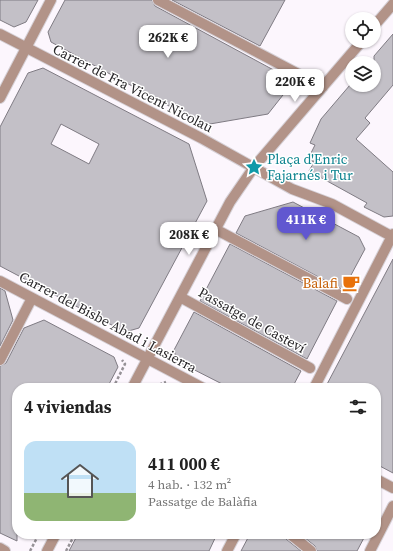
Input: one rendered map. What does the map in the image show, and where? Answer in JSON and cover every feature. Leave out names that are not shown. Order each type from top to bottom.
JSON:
[{"type":"street","points":[[0,98],[51,0]]},
{"type":"street","points":[[158,0],[323,87]]},
{"type":"street","points":[[381,18],[393,4]]},
{"type":"street","name":"Carrer de Fra Vicent Nicolau","points":[[0,34],[254,167],[292,189],[332,204],[392,236]]},
{"type":"street","points":[[135,383],[215,229],[254,167],[356,48]]},
{"type":"street","points":[[215,229],[347,299]]},
{"type":"street","points":[[317,383],[392,236]]},
{"type":"street","name":"Carrer del Bisbe Abad i Lasierra","points":[[0,281],[194,383]]},
{"type":"street","name":"Passatge de Casteví","points":[[180,297],[310,368]]},
{"type":"street","points":[[0,360],[32,298]]},
{"type":"street","points":[[381,482],[393,488]]},
{"type":"street","points":[[381,529],[393,506]]},
{"type":"street","points":[[47,551],[53,539]]},
{"type":"street","points":[[227,551],[233,539]]},
{"type":"street","points":[[296,539],[311,551]]},
{"type":"street","points":[[370,551],[376,539]]},
{"type":"street","points":[[0,548],[5,551]]},
{"type":"path","points":[[116,383],[125,364],[119,354]]},
{"type":"path","points":[[30,551],[36,539]]},
{"type":"path","points":[[66,551],[72,539]]},
{"type":"building","points":[[0,0],[38,0],[26,22],[14,27],[0,20]]},
{"type":"building","points":[[65,0],[152,0],[155,6],[294,81],[268,114],[204,125],[51,42],[48,32]]},
{"type":"building","points":[[172,0],[285,0],[260,46]]},
{"type":"building","points":[[393,34],[393,85],[365,118],[370,123],[356,139],[393,172],[393,216],[384,217],[364,207],[367,203],[309,171],[314,162],[308,159],[315,145],[310,143],[321,119],[345,91],[381,92],[381,56],[374,56]]},
{"type":"building","points":[[43,68],[189,144],[207,201],[139,328],[125,332],[0,266],[0,127],[28,73]],"holes":[[[61,124],[99,144],[89,164],[51,144]]]},
{"type":"building","points":[[293,202],[359,237],[365,249],[343,290],[236,233],[245,216]]},
{"type":"building","points":[[230,244],[337,301],[307,359],[200,301]]},
{"type":"building","points":[[393,259],[393,473],[381,467],[381,383],[328,383]]},
{"type":"building","points":[[0,288],[5,291],[13,320],[0,346]]},
{"type":"building","points":[[194,312],[301,371],[295,383],[220,383],[177,361],[174,350]]},
{"type":"building","points":[[44,320],[114,357],[118,367],[110,383],[12,383],[12,539],[0,533],[0,366],[6,363],[24,328]]},
{"type":"building","points":[[75,539],[215,539],[209,551],[69,551]]},
{"type":"building","points":[[247,539],[286,539],[301,551],[241,551]]},
{"type":"building","points":[[306,539],[363,539],[357,551],[317,551],[315,546]]},
{"type":"place","name":"Plaça d'Enric Fajarnés i Tur","points":[[254,167]]},
{"type":"place","name":"Balafi","points":[[351,283]]}]
